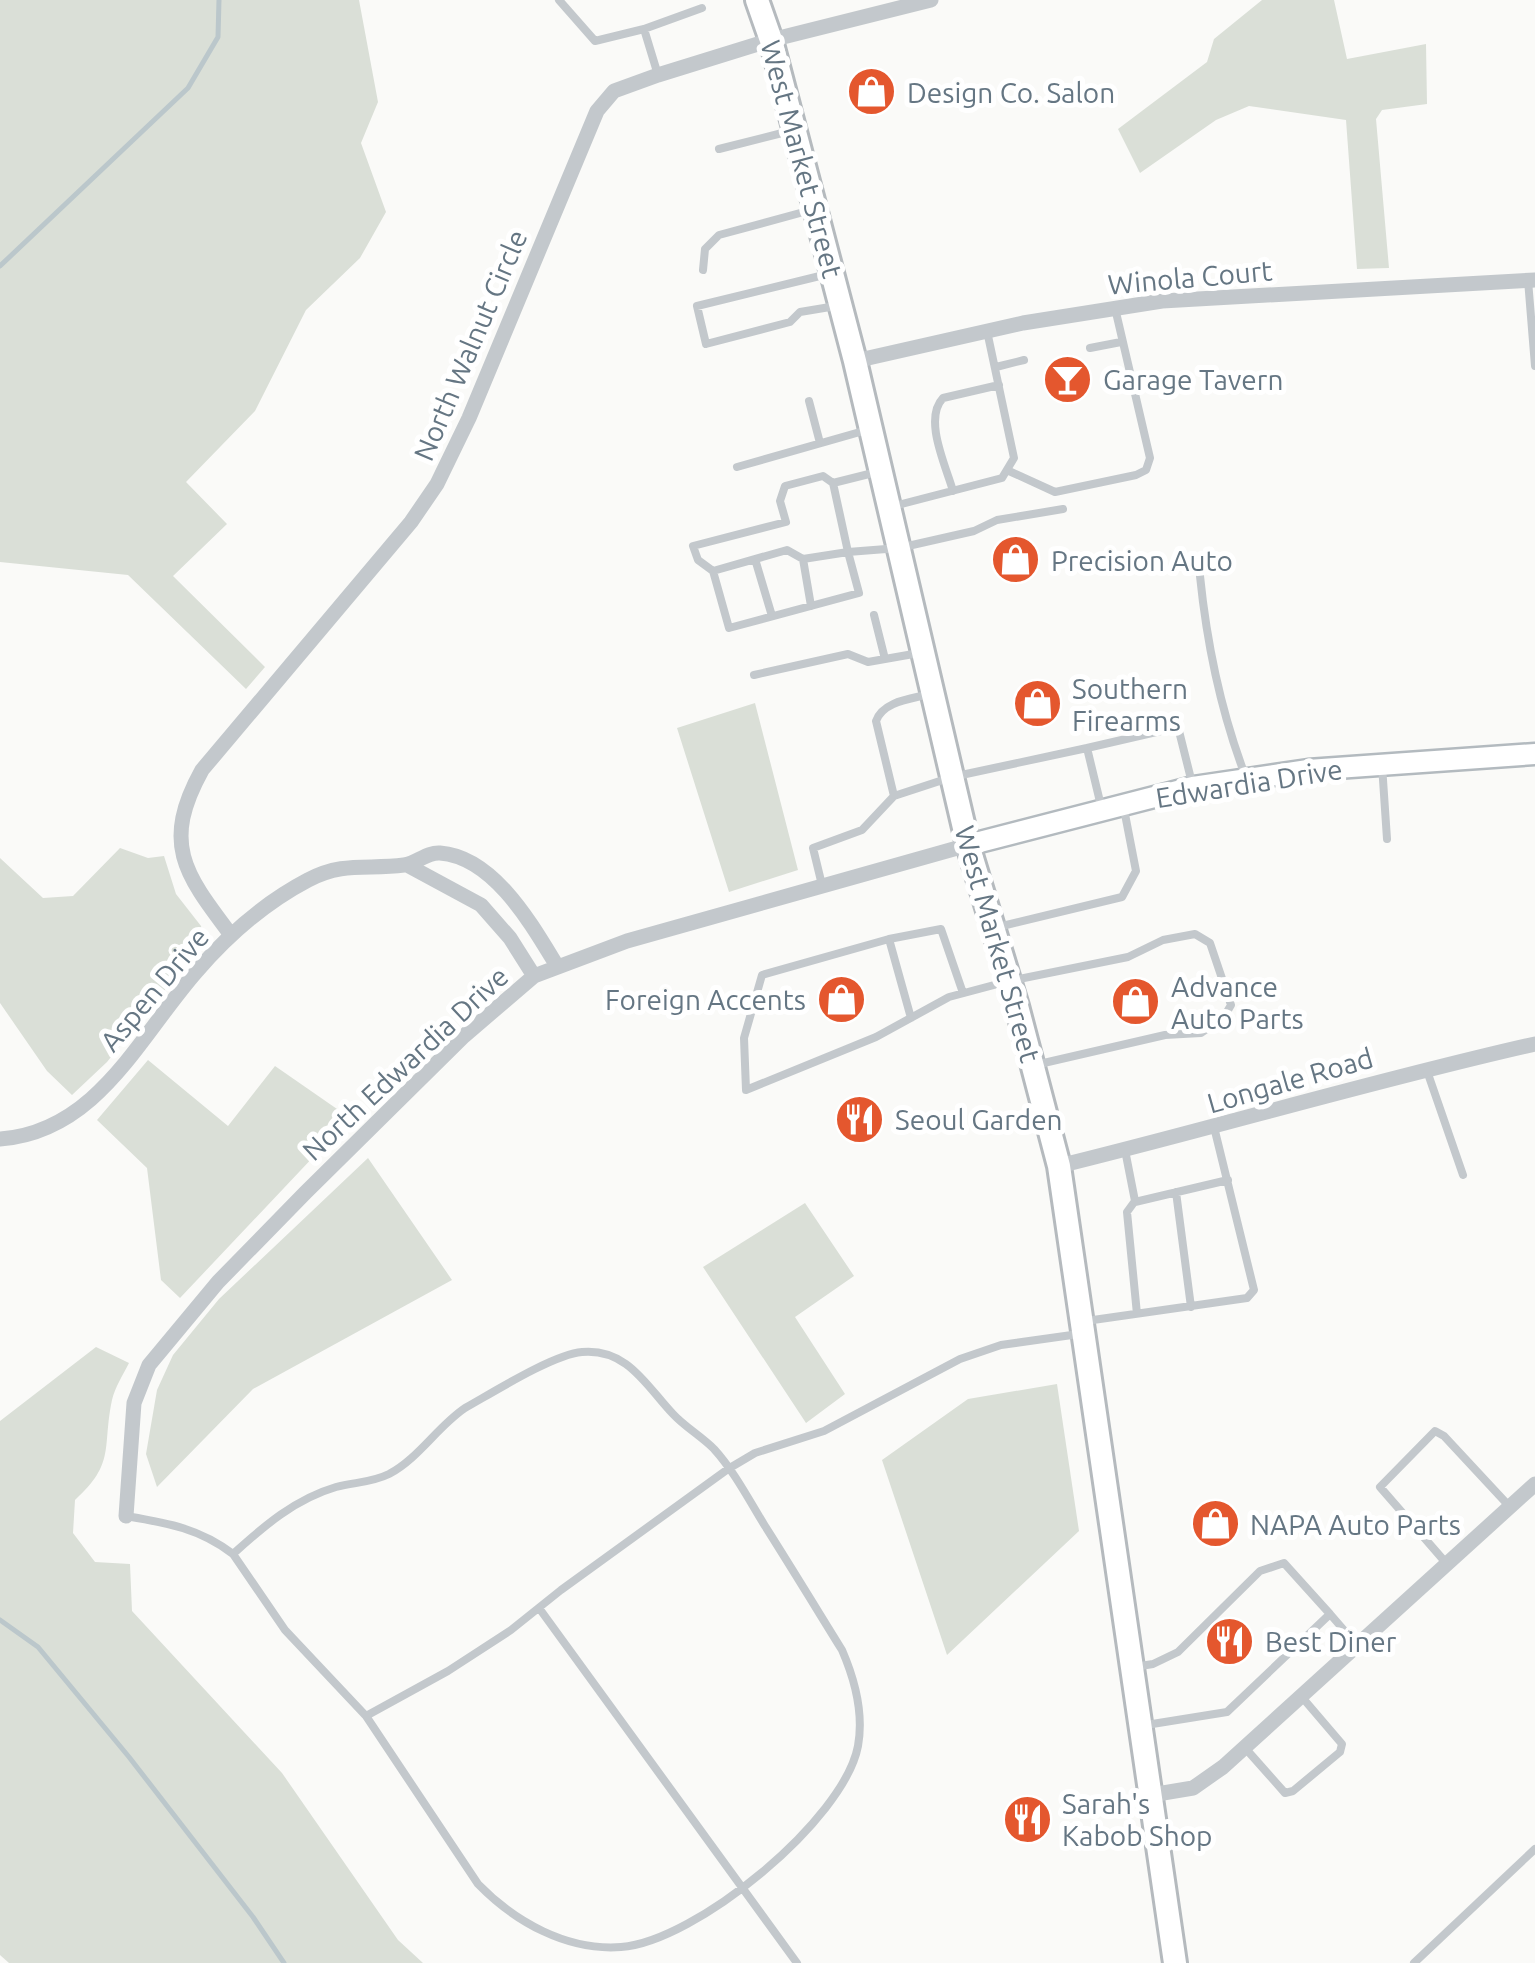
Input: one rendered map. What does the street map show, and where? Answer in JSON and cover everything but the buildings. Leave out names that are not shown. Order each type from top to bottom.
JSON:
[{"type":"main road","name":"West Market Street","points":[[757,0],[771,40],[855,361],[968,844],[1059,1166],[1175,1963]]},
{"type":"main road","name":"Edwardia Drive","points":[[968,844],[1193,787],[1308,770],[1535,754]]},
{"type":"street","name":"North Walnut Circle","points":[[231,936],[194,886],[179,839],[193,786],[202,770],[411,522],[436,484],[469,418],[596,111],[614,92],[658,75],[771,40],[931,0]]},
{"type":"street","name":"Winola Court","points":[[855,361],[987,331],[1162,301],[1532,280]]},
{"type":"street","name":"North Edwardia Drive","points":[[126,1516],[134,1403],[149,1365],[218,1282],[305,1193],[464,1036],[534,976],[627,941],[968,844]]},
{"type":"street","name":"Aspen Drive","points":[[0,1139],[60,1124],[94,1099],[196,972],[231,936],[307,880],[328,871],[356,865],[407,865],[436,852],[452,856],[480,870],[519,906],[556,966]]},
{"type":"street","name":"Aspen Drive","points":[[407,865],[481,905],[510,938],[534,976]]},
{"type":"street","name":"Longale Road","points":[[1059,1166],[1426,1068],[1535,1044]]},
{"type":"street","points":[[1152,1795],[1192,1788],[1244,1747],[1535,1484]]},
{"type":"lane","points":[[559,0],[596,42],[644,30],[702,8]]},
{"type":"lane","points":[[644,30],[658,75]]},
{"type":"lane","points":[[720,149],[795,130]]},
{"type":"lane","points":[[703,270],[705,249],[720,234],[816,208]]},
{"type":"lane","points":[[832,273],[697,306],[706,344],[790,322],[800,312],[840,305]]},
{"type":"lane","points":[[1532,280],[1535,366]]},
{"type":"lane","points":[[1009,471],[1055,492],[1146,470],[1150,458],[1115,308]]},
{"type":"lane","points":[[889,507],[1002,478],[1009,471],[1014,458],[987,331]]},
{"type":"lane","points":[[1090,348],[1122,342]]},
{"type":"lane","points":[[996,367],[1024,360]]},
{"type":"lane","points":[[953,491],[934,421],[937,404],[943,398],[1000,385]]},
{"type":"lane","points":[[809,401],[820,443]]},
{"type":"lane","points":[[736,467],[871,428]]},
{"type":"lane","points":[[832,483],[881,471]]},
{"type":"lane","points":[[823,476],[832,483],[848,552],[859,593],[729,628],[713,570],[698,560],[693,546],[786,522],[780,501],[785,486],[823,476]]},
{"type":"lane","points":[[713,570],[787,550],[803,559],[899,548],[974,532],[998,520],[1063,510]]},
{"type":"lane","points":[[755,559],[772,616]]},
{"type":"lane","points":[[803,559],[811,606]]},
{"type":"lane","points":[[1200,576],[1210,660],[1226,725],[1246,779]]},
{"type":"lane","points":[[874,614],[886,659]]},
{"type":"lane","points":[[754,675],[848,654],[868,662],[923,652]]},
{"type":"lane","points":[[894,796],[876,722],[879,712],[933,693]]},
{"type":"lane","points":[[822,884],[814,848],[862,830],[894,796],[952,777],[1178,727],[1193,787]]},
{"type":"lane","points":[[993,928],[1122,897],[1136,871],[1088,748]]},
{"type":"lane","points":[[1382,765],[1387,840]]},
{"type":"lane","points":[[962,993],[941,929],[888,939],[762,975],[744,1038],[746,1090],[876,1037],[949,997],[1009,980],[1128,958],[1163,940],[1195,934],[1210,943],[1231,1005],[1224,1018],[1200,1033],[1166,1035],[1032,1066]]},
{"type":"lane","points":[[888,939],[911,1018]]},
{"type":"lane","points":[[1426,1068],[1464,1175]]},
{"type":"lane","points":[[366,1716],[448,1671],[728,1468],[755,1453],[824,1432],[960,1358],[1001,1344],[1138,1314],[1247,1298],[1254,1290],[1214,1127]]},
{"type":"lane","points":[[1125,1150],[1135,1202]]},
{"type":"lane","points":[[1138,1314],[1128,1212],[1135,1202],[1228,1180]]},
{"type":"lane","points":[[1176,1192],[1192,1307]]},
{"type":"lane","points":[[126,1516],[194,1530],[232,1554],[285,1630],[366,1716],[478,1884],[498,1904],[553,1936],[595,1946],[623,1947],[677,1930],[742,1885],[822,1815],[850,1772],[860,1724],[852,1671],[842,1650],[713,1448],[670,1411],[647,1380],[615,1358],[583,1352],[563,1357],[464,1408],[392,1472],[371,1481],[337,1486],[300,1501],[232,1554]]},
{"type":"lane","points":[[1446,1564],[1380,1488],[1435,1432],[1444,1436],[1510,1507]]},
{"type":"lane","points":[[1132,1668],[1178,1652],[1260,1571],[1284,1563],[1357,1645]]},
{"type":"lane","points":[[539,1608],[797,1963]]},
{"type":"lane","points":[[1141,1726],[1227,1712],[1330,1614]]},
{"type":"lane","points":[[1244,1747],[1284,1793],[1294,1792],[1340,1752],[1342,1744],[1301,1696]]},
{"type":"lane","points":[[1414,1963],[1535,1850]]},
{"type":"shaded area","points":[[0,0],[359,0],[378,102],[361,143],[386,212],[360,258],[306,310],[255,411],[186,482],[227,524],[173,576],[265,667],[246,689],[128,575],[0,562]]},
{"type":"shaded area","points":[[1262,0],[1334,0],[1347,59],[1426,44],[1427,104],[1382,110],[1376,119],[1389,268],[1357,269],[1346,120],[1249,106],[1216,120],[1140,173],[1118,129],[1207,62],[1214,39]]},
{"type":"shaded area","points":[[755,703],[798,870],[729,892],[677,728]]},
{"type":"shaded area","points":[[120,848],[148,858],[164,856],[176,894],[201,926],[204,941],[107,1062],[72,1095],[47,1071],[0,1003],[0,858],[43,898],[73,896]]},
{"type":"shaded area","points":[[148,1060],[228,1126],[275,1066],[350,1118],[180,1298],[161,1280],[147,1168],[97,1120]]},
{"type":"shaded area","points":[[368,1158],[452,1280],[253,1389],[157,1487],[146,1454],[157,1390],[173,1355],[219,1299]]},
{"type":"shaded area","points":[[805,1203],[854,1276],[795,1317],[845,1394],[806,1423],[703,1267]]},
{"type":"shaded area","points":[[96,1347],[129,1363],[112,1400],[102,1464],[75,1500],[73,1533],[95,1562],[130,1564],[132,1611],[282,1773],[398,1940],[423,1963],[9,1963],[0,1955],[0,1421]]},
{"type":"shaded area","points":[[1057,1384],[1079,1531],[947,1655],[882,1460],[968,1399]]},
{"type":"waterway","points":[[0,266],[188,88],[218,37],[219,0]]},
{"type":"waterway","points":[[0,1620],[38,1647],[129,1757],[284,1963]]},
{"type":"place","name":"Design Co. Salon","points":[[872,92]]},
{"type":"place","name":"Garage Tavern","points":[[1068,379]]},
{"type":"place","name":"Precision Auto","points":[[1016,560]]},
{"type":"place","name":"Southern Firearms","points":[[1037,704]]},
{"type":"place","name":"Foreign Accents","points":[[841,999]]},
{"type":"place","name":"Advance Auto Parts","points":[[1136,1002]]},
{"type":"place","name":"Seoul Garden","points":[[860,1119]]},
{"type":"place","name":"NAPA Auto Parts","points":[[1215,1524]]},
{"type":"place","name":"Best Diner","points":[[1230,1641]]},
{"type":"place","name":"Sarah's Kabob Shop","points":[[1027,1819]]}]
